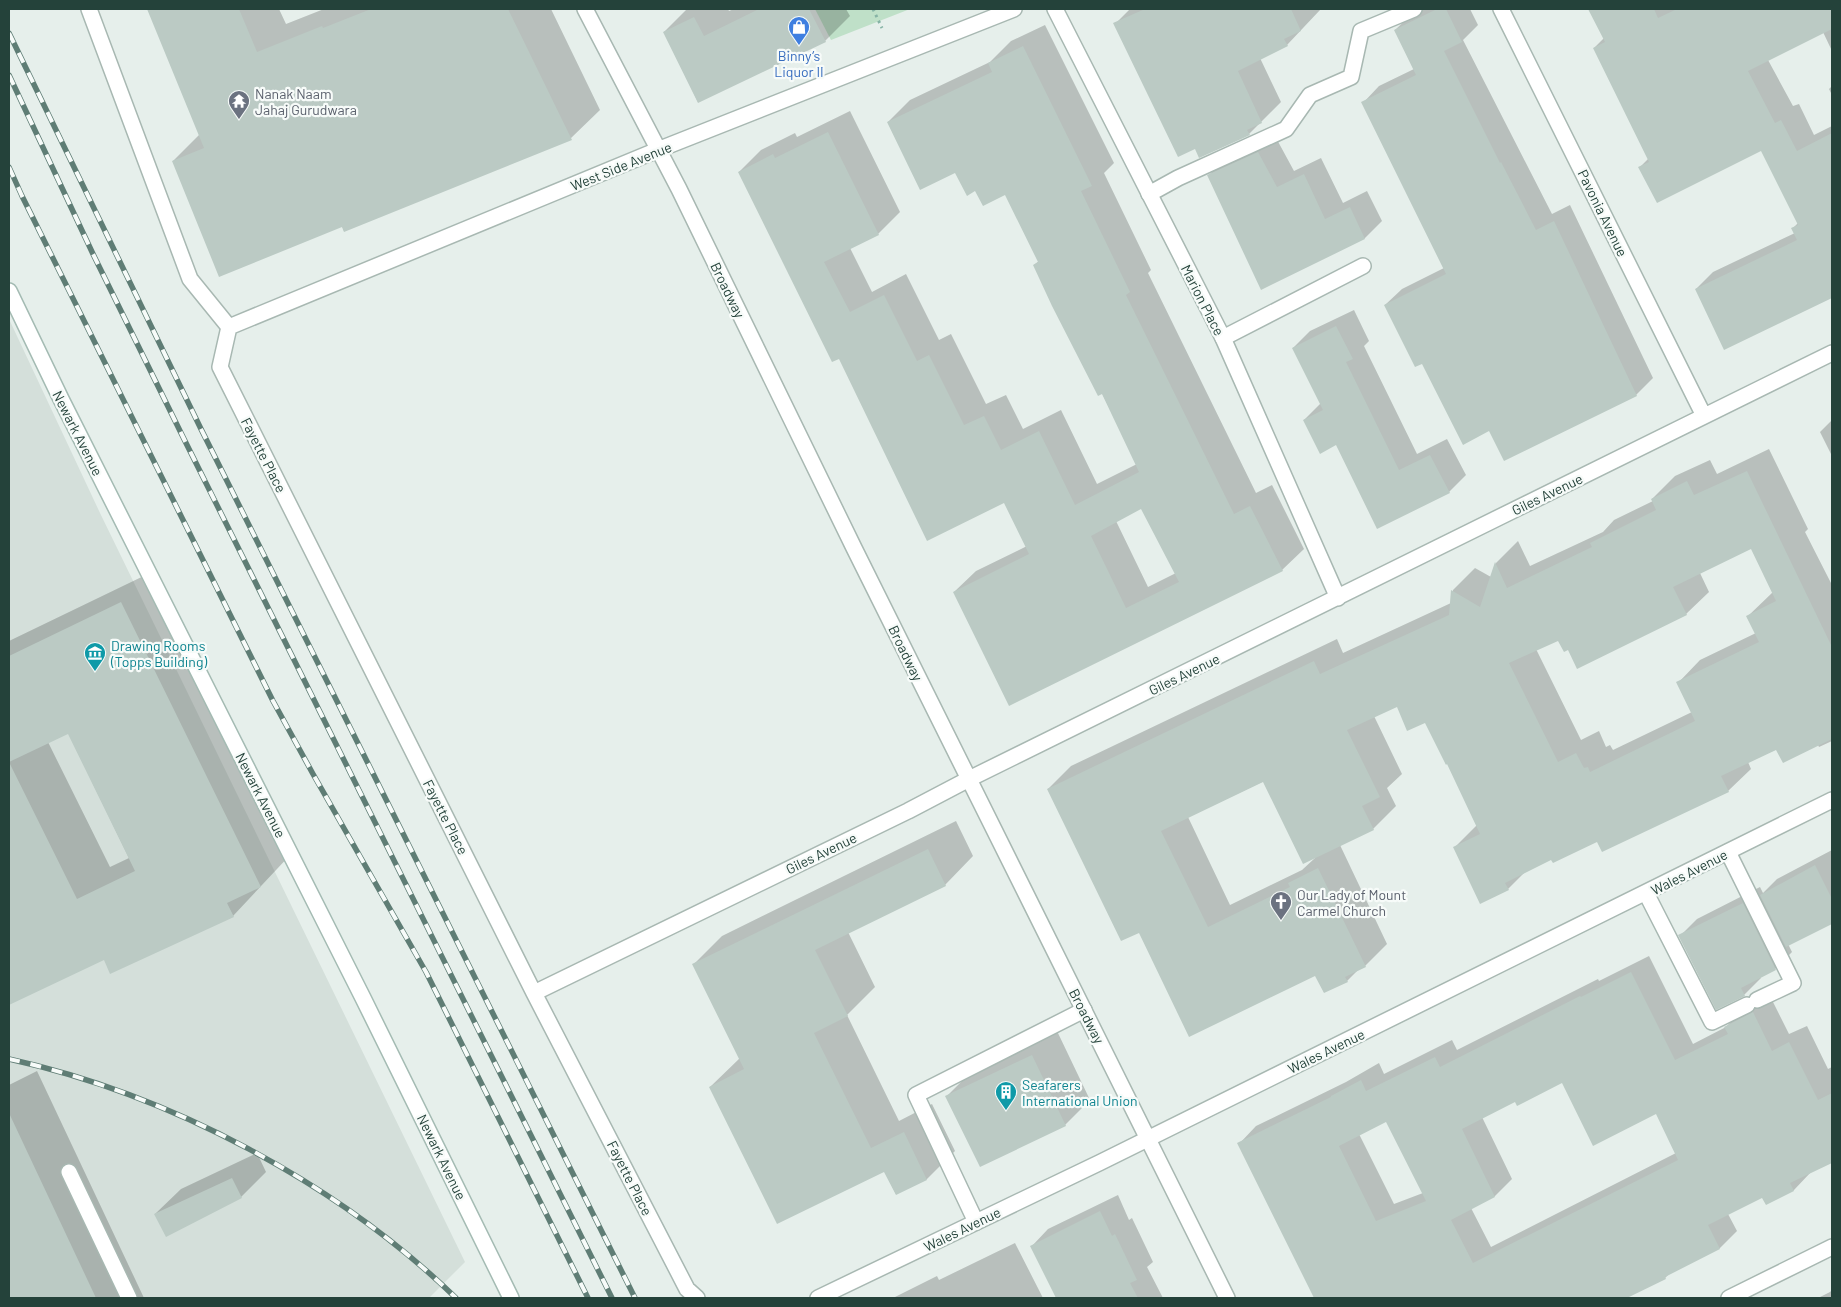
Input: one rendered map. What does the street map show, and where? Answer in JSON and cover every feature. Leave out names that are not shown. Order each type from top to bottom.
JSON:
[{"type":"street","points":[[88,9],[190,279],[229,327]]},
{"type":"street","name":"Broadway","points":[[585,9],[660,149],[850,539],[1227,1298]]},
{"type":"street","name":"West Side Avenue","points":[[229,327],[660,149],[1014,9]]},
{"type":"street","name":"Marion Place","points":[[1055,9],[1222,338],[1338,598]]},
{"type":"street","points":[[1149,194],[1178,178],[1286,129],[1310,95],[1350,77],[1361,31],[1414,9]]},
{"type":"street","name":"Pavonia Avenue","points":[[1501,9],[1704,416]]},
{"type":"street","points":[[1222,338],[1363,266]]},
{"type":"street","name":"Newark Avenue","points":[[9,291],[368,1007],[511,1298]]},
{"type":"street","name":"Fayette Place","points":[[229,327],[220,367],[534,993],[687,1290],[697,1298]]},
{"type":"street","name":"Giles Avenue","points":[[534,993],[908,811],[969,779],[1832,353]]},
{"type":"street","name":"Wales Avenue","points":[[818,1298],[1646,894],[1832,800]]},
{"type":"street","points":[[1646,894],[1712,1022],[1793,983],[1728,852]]},
{"type":"street","points":[[976,1222],[916,1095],[1084,1010]]},
{"type":"street","points":[[69,1172],[129,1298]]},
{"type":"street","points":[[1729,1298],[1832,1247]]},
{"type":"path","points":[[873,9],[882,28]]},
{"type":"shaded area","points":[[9,319],[100,513],[465,1262],[429,1298],[9,1298]]},
{"type":"green space","points":[[815,9],[910,9],[831,40]]},
{"type":"building","points":[[147,9],[239,9],[257,52],[371,9],[508,9],[572,140],[344,232],[342,227],[219,277],[172,161],[204,148]]},
{"type":"building","points":[[759,9],[809,9],[826,42],[698,103],[663,32],[694,17],[704,36]]},
{"type":"building","points":[[1145,9],[1291,9],[1301,31],[1284,39],[1288,46],[1238,71],[1262,123],[1247,130],[1250,135],[1199,158],[1195,149],[1178,157],[1113,23]]},
{"type":"building","points":[[1437,9],[1446,9],[1462,42],[1444,51],[1500,163],[1536,230],[1554,221],[1637,396],[1504,461],[1489,431],[1463,445],[1422,364],[1415,367],[1384,305],[1446,274],[1361,102],[1416,75],[1394,30]]},
{"type":"building","points":[[1588,9],[1654,9],[1658,18],[1677,9],[1832,9],[1832,29],[1748,71],[1775,123],[1781,120],[1797,151],[1832,133],[1832,298],[1724,350],[1695,289],[1797,240],[1791,228],[1798,225],[1761,151],[1657,203],[1638,167],[1649,162],[1593,48],[1605,42]]},
{"type":"building","points":[[1023,46],[1092,186],[1081,191],[1130,292],[1126,295],[1234,514],[1250,506],[1283,571],[1009,706],[953,592],[1029,554],[1004,503],[927,541],[839,359],[832,362],[738,172],[773,154],[775,158],[828,132],[879,235],[824,262],[850,312],[884,295],[917,361],[929,355],[964,425],[984,416],[1001,450],[1039,431],[1075,505],[1139,472],[1102,394],[1098,396],[1052,306],[1033,265],[1038,262],[1005,195],[983,206],[975,191],[967,196],[955,173],[920,190],[887,122],[992,72],[988,63]],"holes":[[[1141,509],[1179,582],[1126,608],[1091,536]]]},
{"type":"building","points":[[1258,152],[1277,187],[1304,174],[1325,219],[1350,207],[1365,239],[1261,290],[1207,175]]},
{"type":"building","points":[[1336,326],[1353,359],[1346,362],[1399,470],[1430,455],[1450,493],[1377,529],[1336,445],[1320,454],[1303,420],[1323,410],[1292,348]]},
{"type":"building","points":[[1747,471],[1832,647],[1832,739],[1783,763],[1776,750],[1721,776],[1729,792],[1602,852],[1597,842],[1553,863],[1551,860],[1505,883],[1509,890],[1480,904],[1453,847],[1480,834],[1447,764],[1425,723],[1407,731],[1397,707],[1347,730],[1380,797],[1362,806],[1374,830],[1303,864],[1263,782],[1161,831],[1208,927],[1290,887],[1288,883],[1318,868],[1366,967],[1345,977],[1348,982],[1324,993],[1315,976],[1189,1037],[1139,933],[1121,941],[1047,789],[1314,661],[1320,674],[1449,615],[1451,590],[1480,607],[1495,562],[1507,588],[1592,547],[1590,543],[1656,510],[1651,499],[1687,481],[1694,495]],"holes":[[[1751,549],[1776,601],[1746,616],[1759,642],[1676,682],[1695,721],[1590,772],[1588,767],[1584,768],[1576,753],[1558,762],[1509,663],[1558,641],[1564,652],[1568,650],[1577,669],[1687,615],[1673,587]]]},
{"type":"building","points":[[121,602],[261,887],[227,903],[234,917],[110,974],[104,960],[9,1005],[9,762],[9,656]],"holes":[[[68,734],[135,871],[77,899],[9,762]]]},
{"type":"building","points":[[928,849],[946,886],[815,950],[848,1016],[814,1033],[871,1148],[904,1132],[927,1180],[896,1195],[884,1172],[777,1224],[709,1087],[744,1069],[692,964]]},
{"type":"building","points":[[1815,865],[1832,899],[1832,924],[1786,947],[1760,895]]},
{"type":"building","points":[[1743,903],[1776,970],[1741,988],[1745,996],[1716,1010],[1678,935]]},
{"type":"building","points":[[1631,972],[1675,1060],[1728,1034],[1724,1027],[1753,1012],[1772,1051],[1789,1042],[1818,1100],[1832,1093],[1832,1163],[1790,1183],[1794,1191],[1766,1205],[1762,1198],[1708,1225],[1720,1249],[1627,1298],[1314,1298],[1237,1143],[1331,1097],[1361,1080],[1366,1091],[1435,1057],[1440,1067]],"holes":[[[1562,1083],[1593,1146],[1656,1114],[1678,1160],[1473,1263],[1451,1220],[1495,1197],[1462,1129],[1515,1102],[1517,1106]],[[1386,1122],[1426,1201],[1376,1221],[1339,1146]]]},
{"type":"building","name":"Seafarers International Union","points":[[1032,1055],[1066,1126],[980,1167],[945,1096]]},
{"type":"building","points":[[9,1113],[96,1298],[9,1298]]},
{"type":"building","points":[[232,1178],[242,1198],[166,1237],[154,1214]]},
{"type":"building","points":[[1100,1211],[1112,1236],[1115,1234],[1137,1280],[1130,1283],[1138,1298],[1056,1298],[1030,1246]]},
{"type":"railway","points":[[9,33],[201,429],[635,1298]]},
{"type":"railway","points":[[9,75],[93,254],[184,439],[612,1298]]},
{"type":"railway","points":[[9,167],[273,701],[426,972],[588,1298]]},
{"type":"railway","points":[[9,1059],[69,1075],[130,1095],[190,1120],[249,1149],[359,1217],[410,1256],[456,1298]]},
{"type":"place","name":"Binny’s Liquor II","points":[[799,46]]},
{"type":"place","name":"Nanak Naam Jahaj Gurudwara","points":[[239,120]]},
{"type":"place","name":"Drawing Rooms (Topps Building)","points":[[95,672]]},
{"type":"place","name":"Our Lady of Mount Carmel Church","points":[[1281,921]]},
{"type":"place","name":"Seafarers International Union","points":[[1006,1111]]}]
